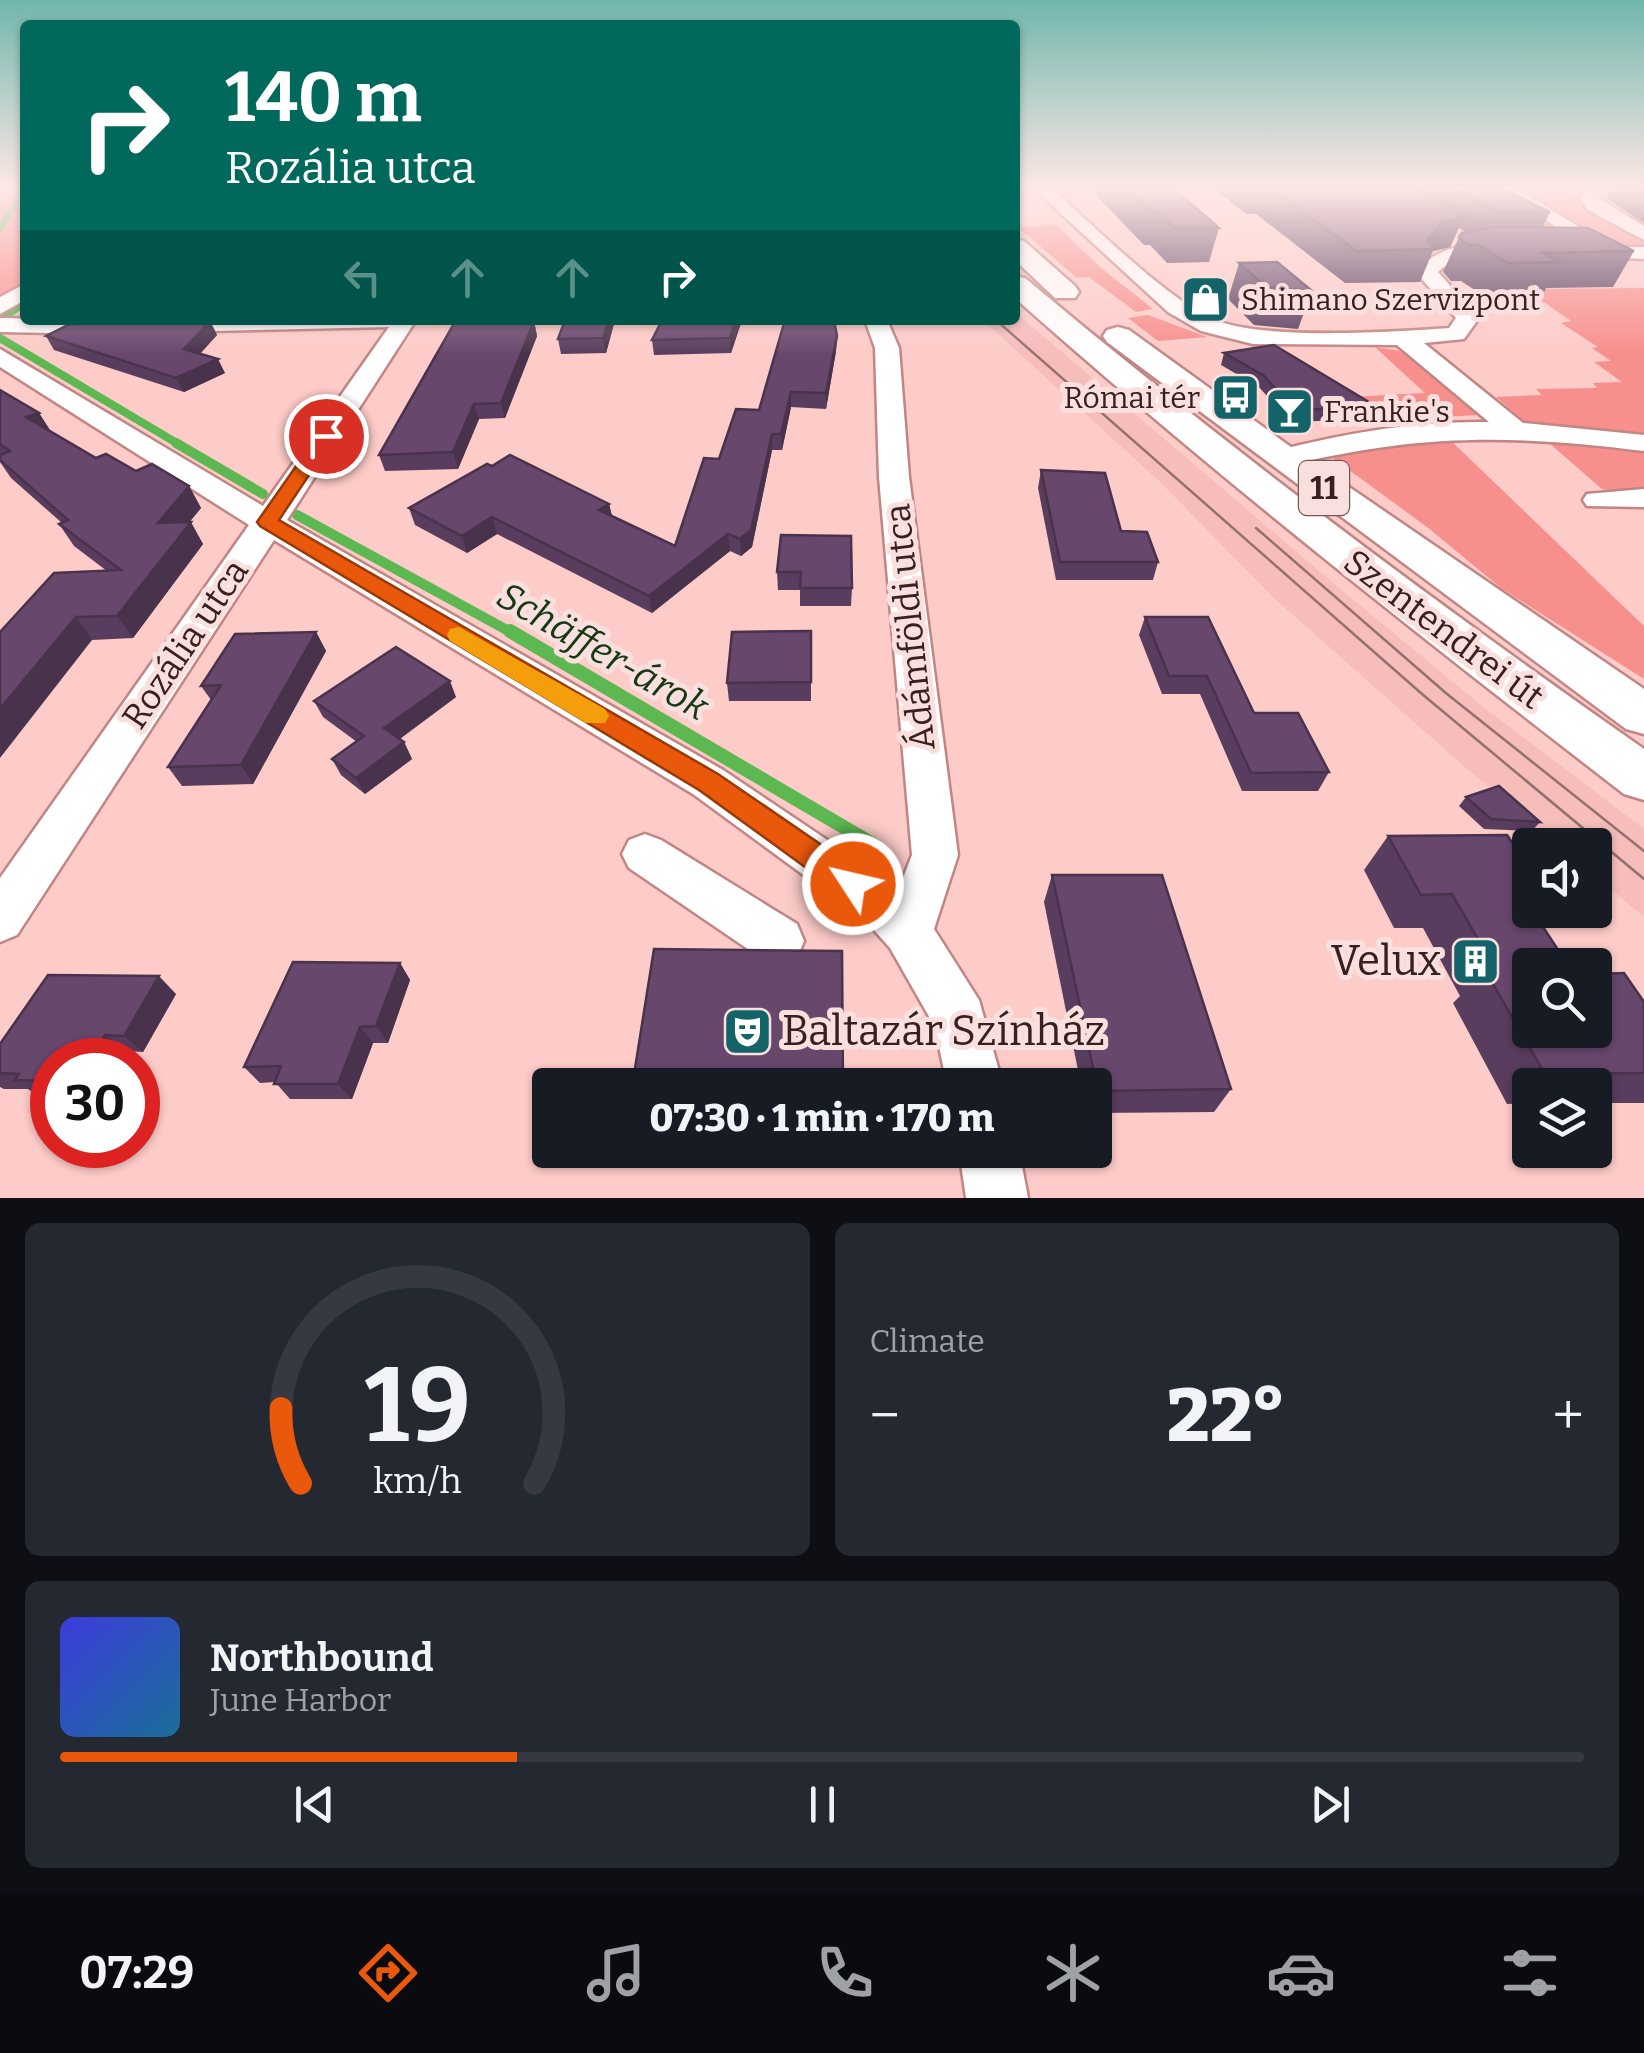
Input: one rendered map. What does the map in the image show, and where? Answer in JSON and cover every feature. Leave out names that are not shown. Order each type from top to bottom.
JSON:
[{"type":"main road","name":"Szentendrei út","points":[[1020,250],[1107,328],[1282,458],[1644,715]]},
{"type":"main road","name":"Szentendrei út","points":[[1020,288],[1101,360],[1286,508],[1644,778]]},
{"type":"street","points":[[1103,243],[1176,308],[1209,326],[1253,338],[1403,332],[1456,334],[1468,318],[1427,273],[1437,259],[1478,252],[1515,252]]},
{"type":"street","points":[[1464,243],[1478,252]]},
{"type":"street","points":[[1593,243],[1644,275]]},
{"type":"street","points":[[1571,252],[1644,253]]},
{"type":"street","points":[[0,325],[171,325]]},
{"type":"street","name":"Rozália utca","points":[[0,919],[402,325]]},
{"type":"street","name":"Ádámföldi utca","points":[[878,325],[887,348],[894,477],[935,855],[908,932]]},
{"type":"street","points":[[1403,332],[1514,429]]},
{"type":"street","points":[[0,356],[267,522],[708,782],[882,904],[908,932],[960,1019],[971,1068]]},
{"type":"street","points":[[1282,458],[1414,429],[1514,429],[1644,443]]},
{"type":"street","points":[[1598,500],[1644,498]]},
{"type":"street","points":[[645,854],[779,941]]},
{"type":"street","points":[[992,1168],[997,1198]]},
{"type":"shaded area","points":[[0,243],[20,243],[20,293],[0,307]]},
{"type":"shaded area","points":[[1036,243],[1075,243],[1153,309],[1136,312],[1089,277],[1077,278]]},
{"type":"shaded area","points":[[1555,243],[1644,243],[1644,253],[1571,252]]},
{"type":"shaded area","points":[[1644,288],[1644,495],[1602,489],[1496,397],[1542,395],[1536,389],[1597,388],[1593,383],[1622,382],[1594,362],[1611,361],[1592,348],[1598,347],[1561,323],[1571,321],[1525,289]]},
{"type":"shaded area","points":[[1148,315],[1207,337],[1158,341],[1128,318]]},
{"type":"shaded area","points":[[1020,316],[1477,702],[1644,829],[1644,917],[1612,890],[1612,828],[1538,828],[1275,599],[1159,481],[988,325],[1020,325]]},
{"type":"shaded area","points":[[1375,347],[1407,352],[1480,415],[1381,420],[1350,397],[1425,393]]},
{"type":"shaded area","points":[[1448,438],[1644,626],[1644,679],[1501,588],[1427,527],[1330,456],[1407,439]]},
{"type":"building","points":[[1346,243],[1429,243],[1434,249],[1357,251]]},
{"type":"building","points":[[1618,243],[1634,251],[1543,253],[1560,262],[1508,263],[1478,245],[1467,245]]},
{"type":"building","points":[[1277,262],[1312,291],[1266,287],[1239,263]]},
{"type":"building","points":[[68,325],[206,325],[184,349],[218,359],[176,378],[46,336]]},
{"type":"building","points":[[453,325],[532,325],[501,403],[474,404],[453,452],[379,455]]},
{"type":"building","points":[[563,325],[607,325],[603,338],[558,339]]},
{"type":"building","points":[[660,325],[734,325],[730,338],[652,340]]},
{"type":"building","points":[[784,325],[835,325],[837,336],[826,393],[791,392],[781,434],[772,434],[751,530],[740,539],[728,534],[649,596],[492,517],[462,536],[409,508],[510,455],[609,504],[599,510],[675,546],[704,458],[719,459],[736,409],[759,410]]},
{"type":"building","points":[[1274,345],[1377,407],[1295,410],[1263,375],[1224,353]]},
{"type":"building","points":[[0,390],[39,413],[26,417],[96,458],[106,454],[136,471],[152,464],[189,486],[158,523],[191,522],[117,616],[76,617],[0,709],[0,632],[54,573],[121,570],[59,524],[68,520],[0,460],[0,455],[10,451],[0,444]]},
{"type":"building","points":[[1041,470],[1105,473],[1121,531],[1147,532],[1158,562],[1060,562]]},
{"type":"building","points":[[781,535],[851,536],[852,588],[800,588],[801,572],[777,572]]},
{"type":"building","points":[[1145,617],[1208,617],[1254,713],[1298,713],[1329,772],[1251,773],[1207,676],[1169,676]]},
{"type":"building","points":[[811,631],[811,682],[727,683],[732,632]]},
{"type":"building","points":[[316,632],[241,765],[168,767],[221,685],[201,686],[235,634]]},
{"type":"building","points":[[396,647],[450,681],[384,728],[404,742],[356,778],[332,759],[364,736],[314,701]]},
{"type":"building","points":[[1499,786],[1540,822],[1491,819],[1466,797]]},
{"type":"building","points":[[1507,835],[1512,842],[1512,928],[1544,928],[1557,948],[1512,948],[1512,1017],[1485,970],[1496,970],[1452,894],[1421,895],[1388,836]]},
{"type":"building","points":[[1052,875],[1162,875],[1231,1089],[1112,1091],[1112,1068],[1093,1068]]},
{"type":"building","name":"Baltazár Színház","points":[[654,949],[842,951],[843,1068],[635,1068]]},
{"type":"building","points":[[293,962],[400,963],[376,1026],[360,1027],[338,1084],[274,1084],[281,1066],[244,1067]]},
{"type":"building","points":[[1612,973],[1624,973],[1644,1002],[1644,1073],[1612,1073],[1612,1068],[1542,1068],[1530,1048],[1612,1048]]},
{"type":"building","points":[[48,975],[159,976],[124,1036],[30,1038],[30,1080],[15,1080],[19,1074],[0,1073],[0,1044]]},
{"type":"waterway","points":[[7,315],[20,306]]},
{"type":"waterway","name":"Schäffer-árok","points":[[0,338],[180,445]]},
{"type":"waterway","name":"Schäffer-árok","points":[[176,443],[263,494]]},
{"type":"waterway","name":"Schäffer-árok","points":[[297,515],[514,634]]},
{"type":"waterway","name":"Schäffer-árok","points":[[510,631],[876,846]]},
{"type":"tram line","points":[[1002,325],[1422,694],[1644,879]]},
{"type":"tram line","points":[[1256,528],[1447,694],[1644,851]]},
{"type":"slow traffic","points":[[459,635],[596,716]]},
{"type":"place","name":"Shimano Szervizpont","points":[[1206,300]]},
{"type":"place","name":"Római tér","points":[[1235,398]]},
{"type":"place","name":"Frankie's","points":[[1289,412]]},
{"type":"place","name":"Velux","points":[[1476,961]]},
{"type":"place","name":"Baltazár Színház","points":[[747,1031]]},
{"type":"route","points":[[326,436],[267,522],[708,782],[853,884]]}]
